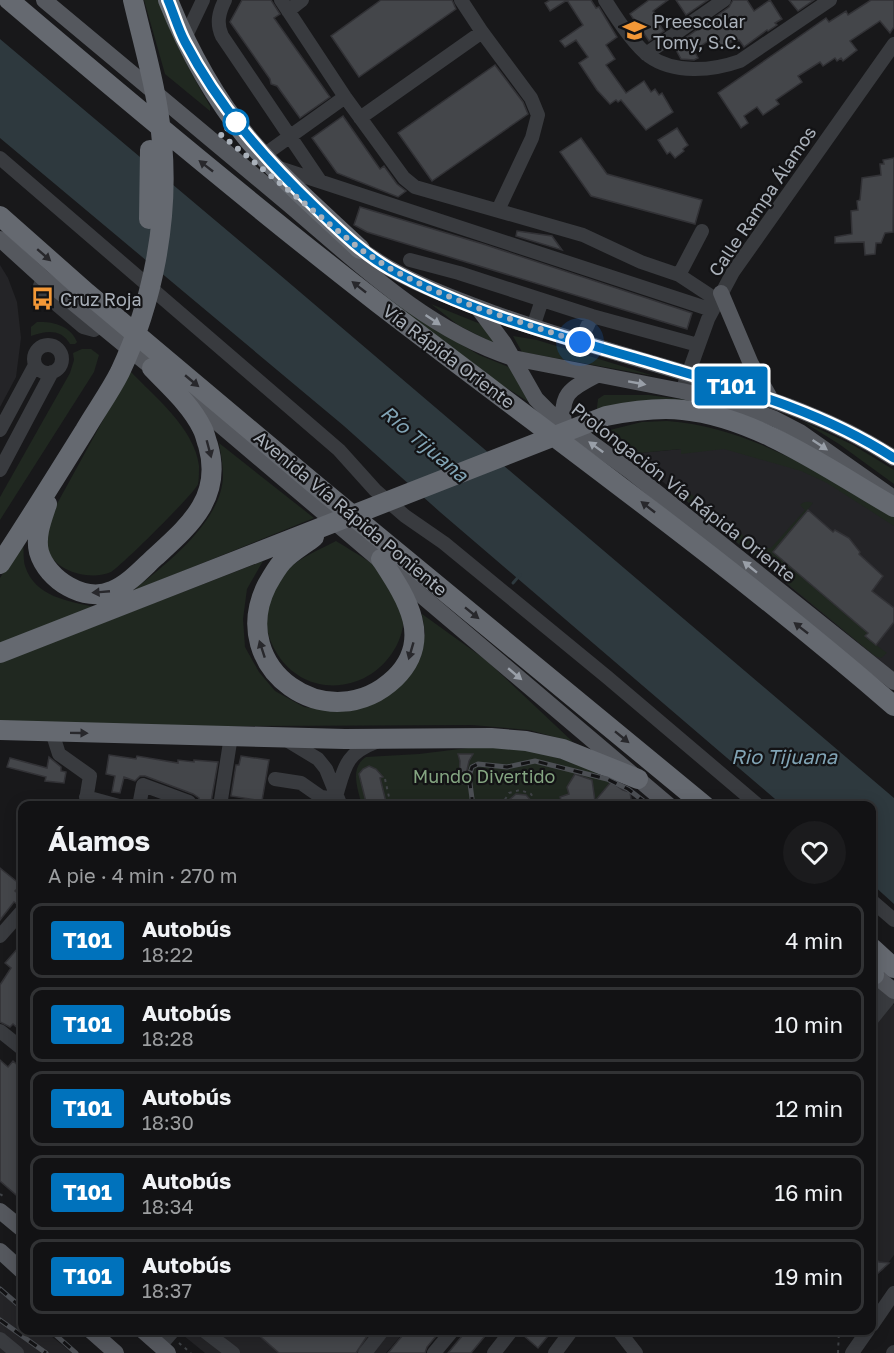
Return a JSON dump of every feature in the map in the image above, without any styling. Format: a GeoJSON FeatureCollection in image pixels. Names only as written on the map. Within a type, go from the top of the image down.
{"type":"FeatureCollection","features":[{"type":"Feature","properties":{"kind":"highway","name":"Vía Rápida Oriente"},"geometry":{"type":"LineString","coordinates":[[9,0],[168,136],[351,281],[584,457],[831,651],[894,706]]}},
{"type":"Feature","properties":{"kind":"highway"},"geometry":{"type":"LineString","coordinates":[[168,0],[184,40],[207,81],[228,111],[269,161],[360,249]]}},
{"type":"Feature","properties":{"kind":"highway"},"geometry":{"type":"LineString","coordinates":[[0,564],[56,477],[139,325],[156,259],[163,188],[163,144],[159,106],[140,29],[126,3]]}},
{"type":"Feature","properties":{"kind":"highway"},"geometry":{"type":"LineString","coordinates":[[0,541],[114,370],[144,255],[149,218],[150,145],[126,3]]}},
{"type":"Feature","properties":{"kind":"highway","name":"Avenida Vía Rápida Poniente"},"geometry":{"type":"LineString","coordinates":[[0,216],[87,293],[303,474],[699,801]]}},
{"type":"Feature","properties":{"kind":"highway"},"geometry":{"type":"LineString","coordinates":[[56,477],[38,534],[39,551],[45,566],[53,576],[80,591],[94,594],[112,591],[133,577],[180,534],[202,508],[209,492],[213,475],[211,457],[203,428],[152,368]]}},
{"type":"Feature","properties":{"kind":"highway"},"geometry":{"type":"LineString","coordinates":[[0,653],[606,416],[632,411],[683,410],[733,421],[802,454],[894,507]]}},
{"type":"Feature","properties":{"kind":"highway"},"geometry":{"type":"LineString","coordinates":[[330,524],[282,562],[264,593],[258,610],[257,626],[262,652],[272,669],[285,683],[312,698],[329,702],[351,701],[371,696],[386,687],[398,675],[408,661],[412,649],[413,621],[406,598],[381,559]]}},
{"type":"Feature","properties":{"kind":"highway"},"geometry":{"type":"LineString","coordinates":[[831,651],[855,661],[894,693]]}},
{"type":"Feature","properties":{"kind":"highway"},"geometry":{"type":"LineString","coordinates":[[0,730],[381,740],[491,738],[526,741],[563,749],[638,779]]}},
{"type":"Feature","properties":{"kind":"highway"},"geometry":{"type":"LineString","coordinates":[[876,958],[884,978]]}},
{"type":"Feature","properties":{"kind":"main road"},"geometry":{"type":"LineString","coordinates":[[44,0],[394,292],[445,328],[488,350],[513,358],[733,403],[775,419],[828,450],[894,499]]}},
{"type":"Feature","properties":{"kind":"main road"},"geometry":{"type":"LineString","coordinates":[[60,0],[360,249],[389,268],[428,288],[533,327],[770,398],[813,414],[894,458]]}},
{"type":"Feature","properties":{"kind":"main road","name":"Avenida Vía Rápida Poniente"},"geometry":{"type":"LineString","coordinates":[[0,239],[100,326],[381,559],[664,801]]}},
{"type":"Feature","properties":{"kind":"main road"},"geometry":{"type":"LineString","coordinates":[[716,301],[770,398]]}},
{"type":"Feature","properties":{"kind":"main road","name":"Prolongación Vía Rápida Oriente"},"geometry":{"type":"LineString","coordinates":[[478,308],[504,343],[536,399],[564,424],[630,471],[894,682]]}},
{"type":"Feature","properties":{"kind":"main road"},"geometry":{"type":"LineString","coordinates":[[564,424],[562,410],[567,394],[595,375]]}},
{"type":"Feature","properties":{"kind":"main road"},"geometry":{"type":"LineString","coordinates":[[2,1208],[18,1225]]}},
{"type":"Feature","properties":{"kind":"main road"},"geometry":{"type":"LineString","coordinates":[[0,1251],[18,1267]]}},
{"type":"Feature","properties":{"kind":"main road"},"geometry":{"type":"LineString","coordinates":[[96,1335],[116,1353]]}},
{"type":"Feature","properties":{"kind":"main road"},"geometry":{"type":"LineString","coordinates":[[148,1335],[164,1350]]}},
{"type":"Feature","properties":{"kind":"street"},"geometry":{"type":"LineString","coordinates":[[184,40],[203,0]]}},
{"type":"Feature","properties":{"kind":"street"},"geometry":{"type":"LineString","coordinates":[[225,0],[218,18],[220,31],[320,181]]}},
{"type":"Feature","properties":{"kind":"street"},"geometry":{"type":"LineString","coordinates":[[303,0],[285,5],[345,97],[404,177],[415,186],[583,235],[641,262],[679,275],[716,301]]}},
{"type":"Feature","properties":{"kind":"street"},"geometry":{"type":"LineString","coordinates":[[461,0],[531,98],[538,115],[532,138],[498,210]]}},
{"type":"Feature","properties":{"kind":"street"},"geometry":{"type":"LineString","coordinates":[[605,0],[646,54],[656,60],[695,69],[723,67],[754,52],[830,0]]}},
{"type":"Feature","properties":{"kind":"street"},"geometry":{"type":"LineString","coordinates":[[646,54],[724,0]]}},
{"type":"Feature","properties":{"kind":"street"},"geometry":{"type":"LineString","coordinates":[[360,117],[482,32]]}},
{"type":"Feature","properties":{"kind":"street","name":"Calle Rampa Álamos"},"geometry":{"type":"LineString","coordinates":[[682,391],[716,301],[747,253],[894,44]]}},
{"type":"Feature","properties":{"kind":"street"},"geometry":{"type":"LineString","coordinates":[[345,97],[290,136],[269,161],[320,181],[716,301]]}},
{"type":"Feature","properties":{"kind":"street"},"geometry":{"type":"LineString","coordinates":[[0,158],[339,450],[375,490],[405,516],[453,550],[753,801]]}},
{"type":"Feature","properties":{"kind":"street"},"geometry":{"type":"LineString","coordinates":[[679,275],[702,231]]}},
{"type":"Feature","properties":{"kind":"street"},"geometry":{"type":"LineString","coordinates":[[410,260],[698,345]]}},
{"type":"Feature","properties":{"kind":"street"},"geometry":{"type":"LineString","coordinates":[[533,327],[542,300]]}},
{"type":"Feature","properties":{"kind":"street"},"geometry":{"type":"LineString","coordinates":[[580,342],[592,315]]}},
{"type":"Feature","properties":{"kind":"street"},"geometry":{"type":"LineString","coordinates":[[0,430],[35,364],[36,352],[43,346],[51,346],[59,351],[62,359],[59,367],[52,372],[0,470]]}},
{"type":"Feature","properties":{"kind":"street"},"geometry":{"type":"LineString","coordinates":[[35,364],[42,372],[52,372]]}},
{"type":"Feature","properties":{"kind":"street"},"geometry":{"type":"LineString","coordinates":[[52,732],[59,754],[89,775],[86,801]]}},
{"type":"Feature","properties":{"kind":"street"},"geometry":{"type":"LineString","coordinates":[[221,801],[231,736]]}},
{"type":"Feature","properties":{"kind":"street"},"geometry":{"type":"LineString","coordinates":[[280,737],[318,759],[326,769],[338,799]]}},
{"type":"Feature","properties":{"kind":"street"},"geometry":{"type":"LineString","coordinates":[[338,799],[346,762],[362,747],[381,740]]}},
{"type":"Feature","properties":{"kind":"street"},"geometry":{"type":"LineString","coordinates":[[275,779],[301,783],[321,797],[338,799]]}},
{"type":"Feature","properties":{"kind":"street"},"geometry":{"type":"LineString","coordinates":[[141,801],[143,786],[186,801]]}},
{"type":"Feature","properties":{"kind":"street"},"geometry":{"type":"LineString","coordinates":[[876,904],[894,920]]}},
{"type":"Feature","properties":{"kind":"street"},"geometry":{"type":"LineString","coordinates":[[0,936],[18,916]]}},
{"type":"Feature","properties":{"kind":"street"},"geometry":{"type":"LineString","coordinates":[[876,995],[884,978]]}},
{"type":"Feature","properties":{"kind":"street"},"geometry":{"type":"LineString","coordinates":[[876,1005],[884,978]]}},
{"type":"Feature","properties":{"kind":"street"},"geometry":{"type":"LineString","coordinates":[[0,1030],[18,1045]]}},
{"type":"Feature","properties":{"kind":"street"},"geometry":{"type":"LineString","coordinates":[[876,1320],[892,1299]]}},
{"type":"Feature","properties":{"kind":"street"},"geometry":{"type":"LineString","coordinates":[[164,1350],[172,1335]]}},
{"type":"Feature","properties":{"kind":"street"},"geometry":{"type":"LineString","coordinates":[[210,1335],[233,1353]]}},
{"type":"Feature","properties":{"kind":"street"},"geometry":{"type":"LineString","coordinates":[[364,1353],[379,1335]]}},
{"type":"Feature","properties":{"kind":"street"},"geometry":{"type":"LineString","coordinates":[[434,1353],[449,1335]]}},
{"type":"Feature","properties":{"kind":"street"},"geometry":{"type":"LineString","coordinates":[[494,1353],[508,1335]]}},
{"type":"Feature","properties":{"kind":"street"},"geometry":{"type":"LineString","coordinates":[[555,1353],[568,1335]]}},
{"type":"Feature","properties":{"kind":"street"},"geometry":{"type":"LineString","coordinates":[[622,1335],[636,1353]]}},
{"type":"Feature","properties":{"kind":"street"},"geometry":{"type":"LineString","coordinates":[[852,1353],[864,1335]]}},
{"type":"Feature","properties":{"kind":"street"},"geometry":{"type":"LineString","coordinates":[[0,1339],[17,1353]]}},
{"type":"Feature","properties":{"kind":"path"},"geometry":{"type":"LineString","coordinates":[[385,779],[391,801]]}},
{"type":"Feature","properties":{"kind":"path"},"geometry":{"type":"LineString","coordinates":[[504,801],[509,793],[520,790],[531,794],[535,801]]}},
{"type":"Feature","properties":{"kind":"path"},"geometry":{"type":"LineString","coordinates":[[0,1194],[2,1208]]}},
{"type":"Feature","properties":{"kind":"path"},"geometry":{"type":"LineString","coordinates":[[838,1353],[839,1335]]}},
{"type":"Feature","properties":{"kind":"shaded area"},"geometry":{"type":"Polygon","coordinates":[[[0,265],[8,278],[17,302],[21,338],[16,377],[0,407],[0,265]]]}},
{"type":"Feature","properties":{"kind":"shaded area"},"geometry":{"type":"Polygon","coordinates":[[[723,445],[829,477],[894,516],[894,672],[629,454],[723,445]]]}},
{"type":"Feature","properties":{"kind":"shaded area"},"geometry":{"type":"Polygon","coordinates":[[[876,989],[894,1005],[894,1255],[883,1270],[876,1275],[876,989]]]}},
{"type":"Feature","properties":{"kind":"shaded area"},"geometry":{"type":"Polygon","coordinates":[[[0,1292],[18,1308],[18,1335],[50,1335],[72,1353],[0,1353],[0,1292]]]}},
{"type":"Feature","properties":{"kind":"shaded area"},"geometry":{"type":"Polygon","coordinates":[[[183,1335],[402,1335],[386,1353],[205,1353],[183,1335]]]}},
{"type":"Feature","properties":{"kind":"green space"},"geometry":{"type":"Polygon","coordinates":[[[144,0],[160,0],[175,41],[210,106],[210,111],[165,74],[144,0]]]}},
{"type":"Feature","properties":{"kind":"green space"},"geometry":{"type":"Polygon","coordinates":[[[381,294],[399,302],[479,355],[511,368],[538,408],[491,378],[381,294]]]}},
{"type":"Feature","properties":{"kind":"green space"},"geometry":{"type":"Polygon","coordinates":[[[431,304],[483,325],[499,346],[458,325],[431,304]]]}},
{"type":"Feature","properties":{"kind":"green space"},"geometry":{"type":"Polygon","coordinates":[[[37,322],[49,322],[66,328],[77,342],[70,344],[62,335],[52,332],[31,336],[31,327],[37,322]]]}},
{"type":"Feature","properties":{"kind":"green space"},"geometry":{"type":"Polygon","coordinates":[[[513,336],[537,340],[654,376],[522,352],[513,336]]]}},
{"type":"Feature","properties":{"kind":"green space"},"geometry":{"type":"Polygon","coordinates":[[[82,349],[91,349],[99,355],[94,372],[0,520],[0,497],[70,373],[74,360],[73,353],[82,349]]]}},
{"type":"Feature","properties":{"kind":"green space"},"geometry":{"type":"Polygon","coordinates":[[[130,371],[172,414],[190,439],[199,466],[198,484],[157,530],[111,572],[103,575],[75,573],[52,558],[47,543],[47,522],[130,371]]]}},
{"type":"Feature","properties":{"kind":"green space"},"geometry":{"type":"Polygon","coordinates":[[[604,395],[649,395],[686,400],[728,413],[596,416],[598,399],[604,395]]]}},
{"type":"Feature","properties":{"kind":"green space"},"geometry":{"type":"Polygon","coordinates":[[[667,421],[698,425],[728,433],[785,455],[894,516],[894,526],[827,483],[801,471],[724,449],[681,454],[681,449],[629,454],[622,439],[602,432],[642,422],[667,421]]]}},
{"type":"Feature","properties":{"kind":"green space"},"geometry":{"type":"Polygon","coordinates":[[[802,421],[853,445],[894,470],[894,484],[839,444],[802,421]]]}},
{"type":"Feature","properties":{"kind":"green space"},"geometry":{"type":"Polygon","coordinates":[[[219,443],[314,518],[131,592],[189,542],[213,510],[220,493],[223,476],[219,443]]]}},
{"type":"Feature","properties":{"kind":"green space"},"geometry":{"type":"Polygon","coordinates":[[[677,483],[759,548],[771,548],[805,510],[800,505],[806,502],[813,503],[773,552],[868,633],[865,637],[887,653],[881,658],[875,656],[669,486],[677,483]]]}},
{"type":"Feature","properties":{"kind":"green space"},"geometry":{"type":"Polygon","coordinates":[[[336,541],[388,576],[394,588],[403,624],[394,650],[370,675],[355,682],[323,685],[307,680],[292,671],[280,658],[270,641],[267,621],[273,590],[279,579],[297,562],[336,541]]]}},
{"type":"Feature","properties":{"kind":"green space"},"geometry":{"type":"Polygon","coordinates":[[[23,542],[25,566],[36,585],[64,600],[95,607],[0,644],[0,578],[23,542]]]}},
{"type":"Feature","properties":{"kind":"green space"},"geometry":{"type":"Polygon","coordinates":[[[263,561],[247,589],[243,619],[245,647],[259,672],[275,691],[304,707],[326,710],[356,710],[378,702],[406,680],[421,656],[425,632],[422,614],[486,660],[573,742],[529,730],[472,725],[0,727],[0,663],[263,561]]]}},
{"type":"Feature","properties":{"kind":"green space","name":"Mundo Divertido"},"geometry":{"type":"Polygon","coordinates":[[[503,746],[559,758],[612,780],[594,801],[361,801],[356,773],[366,757],[419,754],[503,746]]]}},
{"type":"Feature","properties":{"kind":"water","name":"Rio Tijuana"},"geometry":{"type":"Polygon","coordinates":[[[0,39],[894,798],[894,904],[876,888],[876,801],[777,801],[440,512],[344,426],[0,138],[0,39]]]}},
{"type":"Feature","properties":{"kind":"building"},"geometry":{"type":"Polygon","coordinates":[[[242,0],[271,0],[280,14],[274,18],[330,97],[300,118],[277,86],[271,84],[270,79],[230,22],[242,0]]]}},
{"type":"Feature","properties":{"kind":"building"},"geometry":{"type":"Polygon","coordinates":[[[381,0],[452,0],[456,9],[359,77],[331,36],[381,0]]]}},
{"type":"Feature","properties":{"kind":"building"},"geometry":{"type":"Polygon","coordinates":[[[550,0],[567,0],[550,11],[545,3],[550,0]]]}},
{"type":"Feature","properties":{"kind":"building"},"geometry":{"type":"Polygon","coordinates":[[[567,0],[591,0],[596,8],[599,7],[617,37],[606,45],[615,59],[606,65],[626,93],[644,81],[651,92],[655,89],[659,95],[662,93],[673,112],[646,130],[621,100],[610,104],[597,90],[579,63],[588,57],[576,40],[565,47],[560,41],[583,25],[567,0]]]}},
{"type":"Feature","properties":{"kind":"building"},"geometry":{"type":"Polygon","coordinates":[[[649,0],[668,0],[653,11],[655,13],[653,15],[664,31],[649,41],[630,14],[649,0]]]}},
{"type":"Feature","properties":{"kind":"building"},"geometry":{"type":"Polygon","coordinates":[[[676,0],[708,0],[686,15],[676,0]]]}},
{"type":"Feature","properties":{"kind":"building"},"geometry":{"type":"Polygon","coordinates":[[[733,0],[747,0],[754,11],[770,0],[782,19],[775,23],[777,25],[744,47],[736,39],[722,48],[720,45],[718,47],[712,38],[694,51],[698,58],[681,59],[674,46],[729,7],[733,0]]]}},
{"type":"Feature","properties":{"kind":"building"},"geometry":{"type":"Polygon","coordinates":[[[789,0],[814,0],[798,11],[789,0]]]}},
{"type":"Feature","properties":{"kind":"building"},"geometry":{"type":"Polygon","coordinates":[[[871,0],[894,0],[894,27],[890,33],[880,21],[850,41],[857,50],[843,61],[841,58],[837,61],[835,58],[823,66],[820,62],[798,76],[802,82],[776,100],[779,104],[763,115],[757,107],[744,116],[748,123],[741,128],[718,93],[826,18],[829,22],[846,11],[848,15],[871,0]]]}},
{"type":"Feature","properties":{"kind":"building"},"geometry":{"type":"Polygon","coordinates":[[[495,65],[523,102],[528,114],[432,181],[398,133],[495,65]]]}},
{"type":"Feature","properties":{"kind":"building"},"geometry":{"type":"Polygon","coordinates":[[[343,116],[380,169],[384,166],[397,184],[406,191],[398,197],[337,173],[312,138],[343,116]]]}},
{"type":"Feature","properties":{"kind":"building"},"geometry":{"type":"Polygon","coordinates":[[[677,128],[688,145],[675,158],[670,152],[667,154],[658,140],[677,128]]]}},
{"type":"Feature","properties":{"kind":"building"},"geometry":{"type":"Polygon","coordinates":[[[581,138],[607,174],[702,200],[695,224],[591,196],[560,152],[581,138]]]}},
{"type":"Feature","properties":{"kind":"building"},"geometry":{"type":"Polygon","coordinates":[[[894,158],[893,232],[885,233],[881,243],[876,243],[875,254],[865,255],[864,242],[835,243],[835,237],[852,234],[851,211],[858,210],[857,201],[860,200],[862,178],[881,175],[880,164],[884,164],[883,160],[894,158]]]}},
{"type":"Feature","properties":{"kind":"building"},"geometry":{"type":"Polygon","coordinates":[[[360,207],[483,244],[692,313],[687,329],[367,232],[354,225],[360,207]]]}},
{"type":"Feature","properties":{"kind":"building"},"geometry":{"type":"Polygon","coordinates":[[[517,231],[552,236],[562,250],[516,236],[517,231]]]}},
{"type":"Feature","properties":{"kind":"building"},"geometry":{"type":"Polygon","coordinates":[[[808,510],[833,532],[835,530],[849,538],[860,552],[859,554],[883,576],[872,591],[894,608],[894,622],[876,645],[865,636],[868,633],[773,552],[808,510]]]}},
{"type":"Feature","properties":{"kind":"building"},"geometry":{"type":"Polygon","coordinates":[[[458,754],[473,754],[469,761],[464,784],[459,783],[458,754]]]}},
{"type":"Feature","properties":{"kind":"building"},"geometry":{"type":"Polygon","coordinates":[[[109,755],[136,759],[137,756],[178,763],[178,760],[218,762],[211,801],[198,801],[199,798],[193,794],[145,776],[140,776],[135,781],[124,777],[120,793],[112,792],[115,776],[106,774],[109,755]]]}},
{"type":"Feature","properties":{"kind":"building"},"geometry":{"type":"Polygon","coordinates":[[[241,756],[269,760],[262,801],[231,796],[236,765],[239,765],[241,756]]]}},
{"type":"Feature","properties":{"kind":"building"},"geometry":{"type":"Polygon","coordinates":[[[49,757],[61,767],[61,771],[66,772],[64,783],[45,781],[46,777],[7,767],[10,758],[47,768],[49,757]]]}},
{"type":"Feature","properties":{"kind":"building"},"geometry":{"type":"Polygon","coordinates":[[[369,766],[376,769],[383,777],[380,778],[386,801],[366,801],[359,774],[369,766]]]}},
{"type":"Feature","properties":{"kind":"building"},"geometry":{"type":"Polygon","coordinates":[[[575,774],[592,780],[595,801],[560,801],[560,797],[569,794],[567,787],[575,774]]]}},
{"type":"Feature","properties":{"kind":"building"},"geometry":{"type":"Polygon","coordinates":[[[611,782],[630,792],[631,799],[628,801],[595,801],[611,782]]]}},
{"type":"Feature","properties":{"kind":"building"},"geometry":{"type":"Polygon","coordinates":[[[516,794],[526,795],[531,801],[508,801],[516,794]]]}},
{"type":"Feature","properties":{"kind":"building"},"geometry":{"type":"Polygon","coordinates":[[[0,868],[18,883],[18,888],[15,891],[18,894],[18,903],[14,902],[0,920],[0,868]]]}},
{"type":"Feature","properties":{"kind":"building"},"geometry":{"type":"Polygon","coordinates":[[[18,948],[18,1028],[13,1024],[10,1027],[0,1022],[0,985],[11,968],[5,963],[18,948]]]}},
{"type":"Feature","properties":{"kind":"building"},"geometry":{"type":"Polygon","coordinates":[[[0,1060],[8,1067],[13,1061],[18,1065],[18,1197],[0,1181],[0,1060]]]}},
{"type":"Feature","properties":{"kind":"building"},"geometry":{"type":"Polygon","coordinates":[[[876,1259],[879,1262],[889,1263],[877,1274],[876,1259]]]}},
{"type":"Feature","properties":{"kind":"building"},"geometry":{"type":"Polygon","coordinates":[[[259,1335],[368,1335],[356,1353],[279,1353],[259,1335]]]}},
{"type":"Feature","properties":{"kind":"building"},"geometry":{"type":"Polygon","coordinates":[[[403,1335],[437,1335],[425,1353],[388,1353],[403,1335]]]}},
{"type":"Feature","properties":{"kind":"building"},"geometry":{"type":"Polygon","coordinates":[[[463,1335],[486,1335],[471,1353],[448,1353],[463,1335]]]}},
{"type":"Feature","properties":{"kind":"building"},"geometry":{"type":"Polygon","coordinates":[[[523,1335],[549,1335],[538,1348],[523,1335]]]}},
{"type":"Feature","properties":{"kind":"waterway"},"geometry":{"type":"LineString","coordinates":[[513,583],[520,575]]}},
{"type":"Feature","properties":{"kind":"railway"},"geometry":{"type":"LineString","coordinates":[[472,801],[469,776],[472,767],[478,764],[507,767],[535,761],[607,779],[628,789],[644,801]]}},
{"type":"Feature","properties":{"kind":"railway"},"geometry":{"type":"LineString","coordinates":[[0,1289],[18,1305]]}},
{"type":"Feature","properties":{"kind":"railway"},"geometry":{"type":"LineString","coordinates":[[0,1320],[18,1333]]}},
{"type":"Feature","properties":{"kind":"railway"},"geometry":{"type":"LineString","coordinates":[[21,1335],[46,1353]]}},
{"type":"Feature","properties":{"kind":"railway"},"geometry":{"type":"LineString","coordinates":[[56,1335],[76,1353]]}},
{"type":"Feature","properties":{"kind":"bus line","name":"T101"},"geometry":{"type":"LineString","coordinates":[[168,0],[184,40],[207,81],[248,139],[287,181],[360,249],[389,268],[428,288],[533,327],[770,398],[813,414],[894,458]]}},
{"type":"Feature","properties":{"kind":"place","name":"Preescolar Tomy, S.C."},"geometry":{"type":"Point","coordinates":[635,31]}},
{"type":"Feature","properties":{"kind":"place","name":"Cruz Roja"},"geometry":{"type":"Point","coordinates":[42,299]}},
{"type":"Feature","properties":{"kind":"route"},"geometry":{"type":"LineString","coordinates":[[236,122],[220,134],[360,249],[389,268],[428,288],[478,308],[580,342]]}},
{"type":"Feature","properties":{"kind":"water label","name":"Río Tijuana"},"geometry":{"type":"Point","coordinates":[425,443]}}]}
